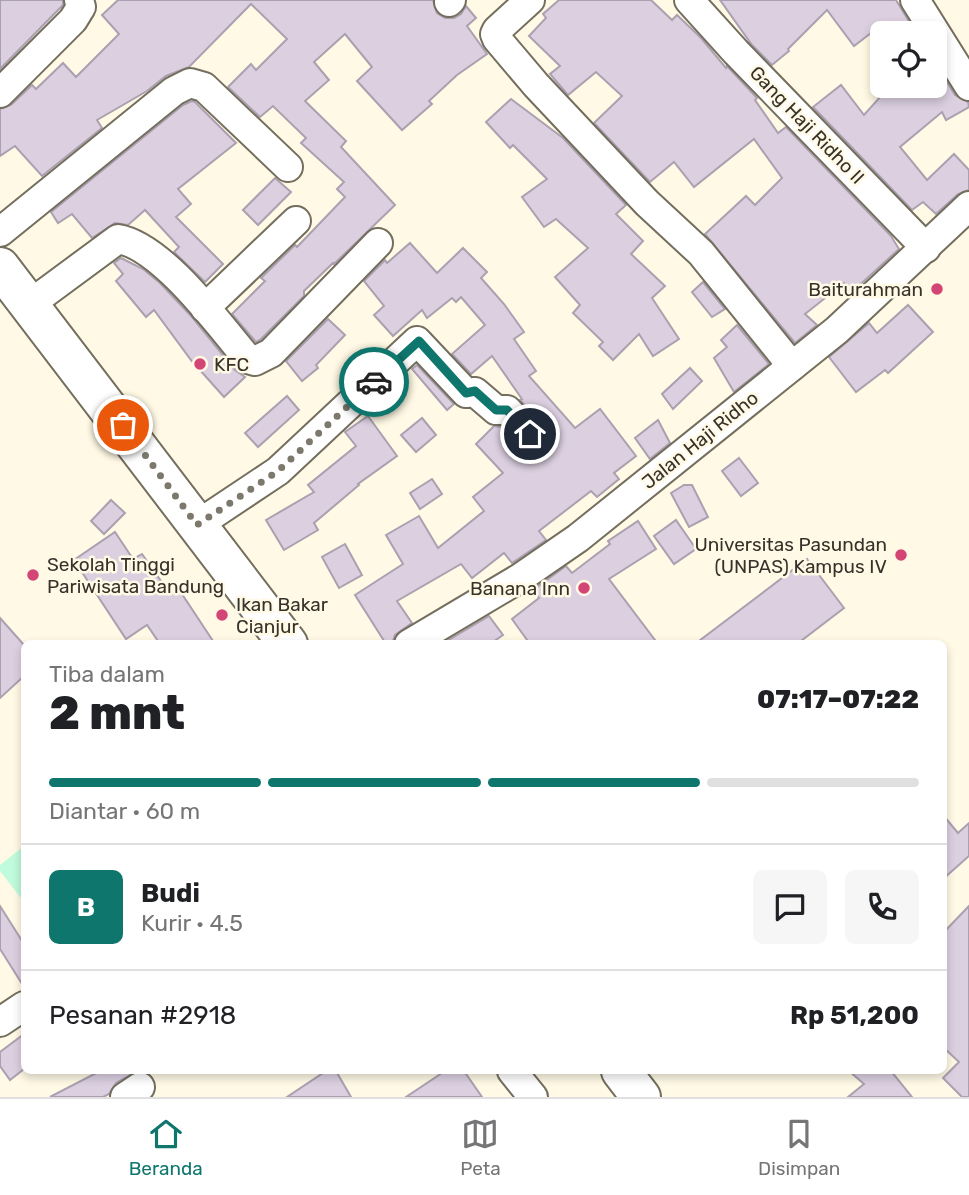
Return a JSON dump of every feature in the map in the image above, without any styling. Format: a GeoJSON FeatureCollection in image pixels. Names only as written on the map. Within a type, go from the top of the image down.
{"type":"FeatureCollection","features":[{"type":"Feature","properties":{"kind":"main road"},"geometry":{"type":"LineString","coordinates":[[0,267],[285,640]]}},
{"type":"Feature","properties":{"kind":"street"},"geometry":{"type":"LineString","coordinates":[[0,93],[73,20],[81,7],[79,0]]}},
{"type":"Feature","properties":{"kind":"street"},"geometry":{"type":"LineString","coordinates":[[530,0],[497,30],[497,39],[647,203],[701,253],[792,366]]}},
{"type":"Feature","properties":{"kind":"street","name":"Gang Haji Ridho II"},"geometry":{"type":"LineString","coordinates":[[689,0],[926,248]]}},
{"type":"Feature","properties":{"kind":"street"},"geometry":{"type":"LineString","coordinates":[[915,0],[966,74]]}},
{"type":"Feature","properties":{"kind":"street"},"geometry":{"type":"LineString","coordinates":[[0,232],[174,91],[190,83],[204,86],[288,167]]}},
{"type":"Feature","properties":{"kind":"street","name":"Jalan Haji Ridho"},"geometry":{"type":"LineString","coordinates":[[416,640],[520,578],[578,538],[837,330],[969,206]]}},
{"type":"Feature","properties":{"kind":"street"},"geometry":{"type":"LineString","coordinates":[[205,308],[296,221]]}},
{"type":"Feature","properties":{"kind":"street"},"geometry":{"type":"LineString","coordinates":[[30,304],[118,239],[137,244],[148,251],[205,308],[248,359],[255,361],[264,357],[378,243]]}},
{"type":"Feature","properties":{"kind":"street"},"geometry":{"type":"LineString","coordinates":[[197,525],[278,471],[417,341],[466,393],[475,391],[496,410],[507,410],[530,434]]}},
{"type":"Feature","properties":{"kind":"street"},"geometry":{"type":"LineString","coordinates":[[514,1074],[533,1097]]}},
{"type":"Feature","properties":{"kind":"green space"},"geometry":{"type":"Polygon","coordinates":[[[21,848],[21,898],[0,871],[0,865],[21,848]]]}},
{"type":"Feature","properties":{"kind":"building"},"geometry":{"type":"Polygon","coordinates":[[[0,0],[63,0],[63,5],[0,69],[0,0]]]}},
{"type":"Feature","properties":{"kind":"building"},"geometry":{"type":"Polygon","coordinates":[[[118,0],[433,0],[437,13],[445,18],[454,18],[461,14],[466,6],[476,18],[467,26],[487,54],[457,75],[429,101],[432,104],[402,130],[357,81],[372,67],[345,34],[314,62],[329,80],[305,101],[346,141],[341,147],[395,205],[304,291],[304,296],[256,342],[232,314],[265,281],[261,278],[295,245],[297,247],[345,197],[337,189],[344,182],[301,143],[306,138],[273,106],[260,117],[228,87],[251,64],[256,70],[287,39],[251,4],[189,67],[166,76],[147,91],[97,120],[102,128],[42,176],[15,146],[0,156],[0,109],[11,105],[32,85],[36,89],[63,63],[76,77],[119,34],[102,15],[118,0]]]}},
{"type":"Feature","properties":{"kind":"building"},"geometry":{"type":"Polygon","coordinates":[[[559,0],[651,0],[672,20],[677,15],[757,98],[755,100],[778,133],[786,127],[891,236],[899,249],[852,292],[844,283],[805,314],[817,325],[795,343],[705,234],[746,196],[755,205],[782,178],[754,139],[694,187],[674,162],[650,182],[594,123],[622,96],[596,72],[568,95],[550,74],[560,66],[529,36],[546,18],[543,14],[559,0]]]}},
{"type":"Feature","properties":{"kind":"building"},"geometry":{"type":"Polygon","coordinates":[[[720,0],[896,0],[909,21],[870,21],[870,34],[854,46],[827,10],[789,51],[772,65],[752,45],[720,0]]]}},
{"type":"Feature","properties":{"kind":"building"},"geometry":{"type":"Polygon","coordinates":[[[947,82],[955,95],[968,102],[969,107],[946,120],[942,112],[900,147],[927,180],[954,154],[969,170],[969,190],[958,194],[936,214],[923,202],[912,210],[813,107],[841,85],[864,115],[879,98],[947,98],[947,82]]]}},
{"type":"Feature","properties":{"kind":"building"},"geometry":{"type":"Polygon","coordinates":[[[511,99],[563,138],[626,205],[616,214],[643,241],[631,254],[665,286],[652,298],[679,339],[653,356],[639,334],[613,360],[599,346],[603,342],[573,313],[580,305],[555,277],[588,248],[556,219],[544,227],[522,197],[547,179],[513,145],[510,148],[486,122],[511,99]]]}},
{"type":"Feature","properties":{"kind":"building"},"geometry":{"type":"Polygon","coordinates":[[[192,101],[236,143],[178,189],[191,204],[176,217],[223,264],[205,282],[174,252],[179,247],[145,210],[128,225],[115,223],[92,238],[72,214],[58,223],[51,212],[183,105],[192,101]]]}},
{"type":"Feature","properties":{"kind":"building"},"geometry":{"type":"Polygon","coordinates":[[[275,178],[291,192],[258,225],[243,210],[275,178]]]}},
{"type":"Feature","properties":{"kind":"building"},"geometry":{"type":"Polygon","coordinates":[[[410,243],[437,273],[463,248],[487,272],[481,278],[524,332],[514,339],[536,371],[529,376],[575,428],[600,409],[636,456],[614,473],[619,479],[597,497],[591,491],[539,531],[546,540],[512,563],[504,553],[472,578],[461,564],[397,601],[412,623],[395,635],[393,640],[383,640],[355,595],[403,564],[386,535],[419,516],[438,548],[484,511],[473,497],[503,473],[476,444],[494,426],[500,427],[526,450],[533,450],[541,446],[546,438],[546,431],[520,400],[522,399],[492,356],[471,374],[452,354],[485,325],[461,297],[456,302],[452,298],[427,318],[422,310],[393,336],[374,315],[384,306],[364,281],[385,260],[387,263],[410,243]]]}},
{"type":"Feature","properties":{"kind":"building"},"geometry":{"type":"Polygon","coordinates":[[[121,258],[143,269],[160,283],[235,370],[245,377],[224,397],[191,360],[154,310],[146,317],[116,281],[123,274],[114,263],[121,258]]]}},
{"type":"Feature","properties":{"kind":"building"},"geometry":{"type":"Polygon","coordinates":[[[703,282],[725,309],[712,317],[692,292],[703,282]]]}},
{"type":"Feature","properties":{"kind":"building"},"geometry":{"type":"Polygon","coordinates":[[[908,305],[933,332],[888,373],[885,370],[856,392],[829,357],[869,323],[877,333],[908,305]]]}},
{"type":"Feature","properties":{"kind":"building"},"geometry":{"type":"Polygon","coordinates":[[[328,319],[345,335],[316,365],[318,368],[302,381],[286,361],[328,319]]]}},
{"type":"Feature","properties":{"kind":"building"},"geometry":{"type":"Polygon","coordinates":[[[737,325],[769,364],[734,392],[714,358],[727,347],[721,340],[737,325]]]}},
{"type":"Feature","properties":{"kind":"building"},"geometry":{"type":"Polygon","coordinates":[[[417,365],[454,404],[447,410],[412,369],[417,365]]]}},
{"type":"Feature","properties":{"kind":"building"},"geometry":{"type":"Polygon","coordinates":[[[690,368],[702,381],[673,409],[662,394],[690,368]]]}},
{"type":"Feature","properties":{"kind":"building"},"geometry":{"type":"Polygon","coordinates":[[[287,396],[299,410],[258,447],[245,433],[287,396]]]}},
{"type":"Feature","properties":{"kind":"building"},"geometry":{"type":"Polygon","coordinates":[[[368,416],[397,456],[358,484],[314,523],[318,530],[284,550],[266,520],[314,492],[308,485],[356,446],[345,432],[368,416]]]}},
{"type":"Feature","properties":{"kind":"building"},"geometry":{"type":"Polygon","coordinates":[[[422,418],[436,435],[416,452],[401,435],[422,418]]]}},
{"type":"Feature","properties":{"kind":"building"},"geometry":{"type":"Polygon","coordinates":[[[658,420],[670,443],[650,459],[635,438],[658,420]]]}},
{"type":"Feature","properties":{"kind":"building"},"geometry":{"type":"Polygon","coordinates":[[[739,458],[758,483],[741,496],[722,471],[739,458]]]}},
{"type":"Feature","properties":{"kind":"building"},"geometry":{"type":"Polygon","coordinates":[[[432,479],[442,494],[420,509],[410,493],[432,479]]]}},
{"type":"Feature","properties":{"kind":"building"},"geometry":{"type":"Polygon","coordinates":[[[684,485],[692,485],[708,517],[689,527],[671,493],[684,485]]]}},
{"type":"Feature","properties":{"kind":"building"},"geometry":{"type":"Polygon","coordinates":[[[111,500],[125,513],[104,534],[91,521],[111,500]]]}},
{"type":"Feature","properties":{"kind":"building"},"geometry":{"type":"Polygon","coordinates":[[[676,520],[696,549],[674,564],[654,536],[676,520]]]}},
{"type":"Feature","properties":{"kind":"building","name":"Banana Inn"},"geometry":{"type":"Polygon","coordinates":[[[638,521],[656,549],[609,579],[655,640],[527,640],[512,619],[539,598],[533,590],[566,566],[572,573],[610,544],[608,541],[638,521]]]}},
{"type":"Feature","properties":{"kind":"building"},"geometry":{"type":"Polygon","coordinates":[[[115,532],[133,559],[142,554],[166,588],[174,582],[212,640],[157,640],[147,625],[126,639],[74,560],[115,532]]]}},
{"type":"Feature","properties":{"kind":"building"},"geometry":{"type":"Polygon","coordinates":[[[345,544],[362,575],[339,588],[322,557],[345,544]]]}},
{"type":"Feature","properties":{"kind":"building"},"geometry":{"type":"Polygon","coordinates":[[[807,559],[844,608],[802,640],[700,640],[807,559]]]}},
{"type":"Feature","properties":{"kind":"building"},"geometry":{"type":"Polygon","coordinates":[[[489,616],[503,635],[496,640],[449,640],[489,616]]]}},
{"type":"Feature","properties":{"kind":"building"},"geometry":{"type":"Polygon","coordinates":[[[0,618],[21,642],[21,679],[0,698],[0,618]]]}},
{"type":"Feature","properties":{"kind":"building"},"geometry":{"type":"Polygon","coordinates":[[[947,820],[958,833],[969,823],[969,856],[947,875],[947,820]]]}},
{"type":"Feature","properties":{"kind":"building"},"geometry":{"type":"Polygon","coordinates":[[[0,906],[21,939],[21,982],[0,949],[0,906]]]}},
{"type":"Feature","properties":{"kind":"building"},"geometry":{"type":"Polygon","coordinates":[[[969,906],[969,1097],[962,1097],[943,1078],[959,1062],[947,1051],[947,929],[969,906]]]}},
{"type":"Feature","properties":{"kind":"building"},"geometry":{"type":"Polygon","coordinates":[[[21,1036],[21,1071],[10,1080],[0,1066],[0,1052],[21,1036]]]}},
{"type":"Feature","properties":{"kind":"building"},"geometry":{"type":"Polygon","coordinates":[[[94,1074],[132,1074],[116,1083],[109,1094],[103,1097],[50,1097],[94,1074]]]}},
{"type":"Feature","properties":{"kind":"building"},"geometry":{"type":"Polygon","coordinates":[[[322,1074],[338,1074],[351,1097],[287,1097],[322,1074]]]}},
{"type":"Feature","properties":{"kind":"building"},"geometry":{"type":"Polygon","coordinates":[[[440,1074],[466,1074],[482,1097],[406,1097],[440,1074]]]}},
{"type":"Feature","properties":{"kind":"building"},"geometry":{"type":"Polygon","coordinates":[[[852,1074],[893,1074],[912,1097],[848,1097],[864,1084],[852,1074]]]}},
{"type":"Feature","properties":{"kind":"way so far"},"geometry":{"type":"LineString","coordinates":[[123,425],[197,525],[278,471],[374,382]]}},
{"type":"Feature","properties":{"kind":"place","name":"Baiturahman"},"geometry":{"type":"Point","coordinates":[937,289]}},
{"type":"Feature","properties":{"kind":"place","name":"KFC"},"geometry":{"type":"Point","coordinates":[200,364]}},
{"type":"Feature","properties":{"kind":"place","name":"Universitas Pasundan (UNPAS) Kampus IV"},"geometry":{"type":"Point","coordinates":[901,555]}},
{"type":"Feature","properties":{"kind":"place","name":"Sekolah Tinggi Pariwisata Bandung"},"geometry":{"type":"Point","coordinates":[33,575]}},
{"type":"Feature","properties":{"kind":"place","name":"Banana Inn"},"geometry":{"type":"Point","coordinates":[584,588]}},
{"type":"Feature","properties":{"kind":"place","name":"Ikan Bakar Cianjur"},"geometry":{"type":"Point","coordinates":[222,615]}},
{"type":"Feature","properties":{"kind":"route"},"geometry":{"type":"LineString","coordinates":[[374,382],[419,341],[467,394],[475,391],[496,410],[507,410],[530,434]]}}]}
